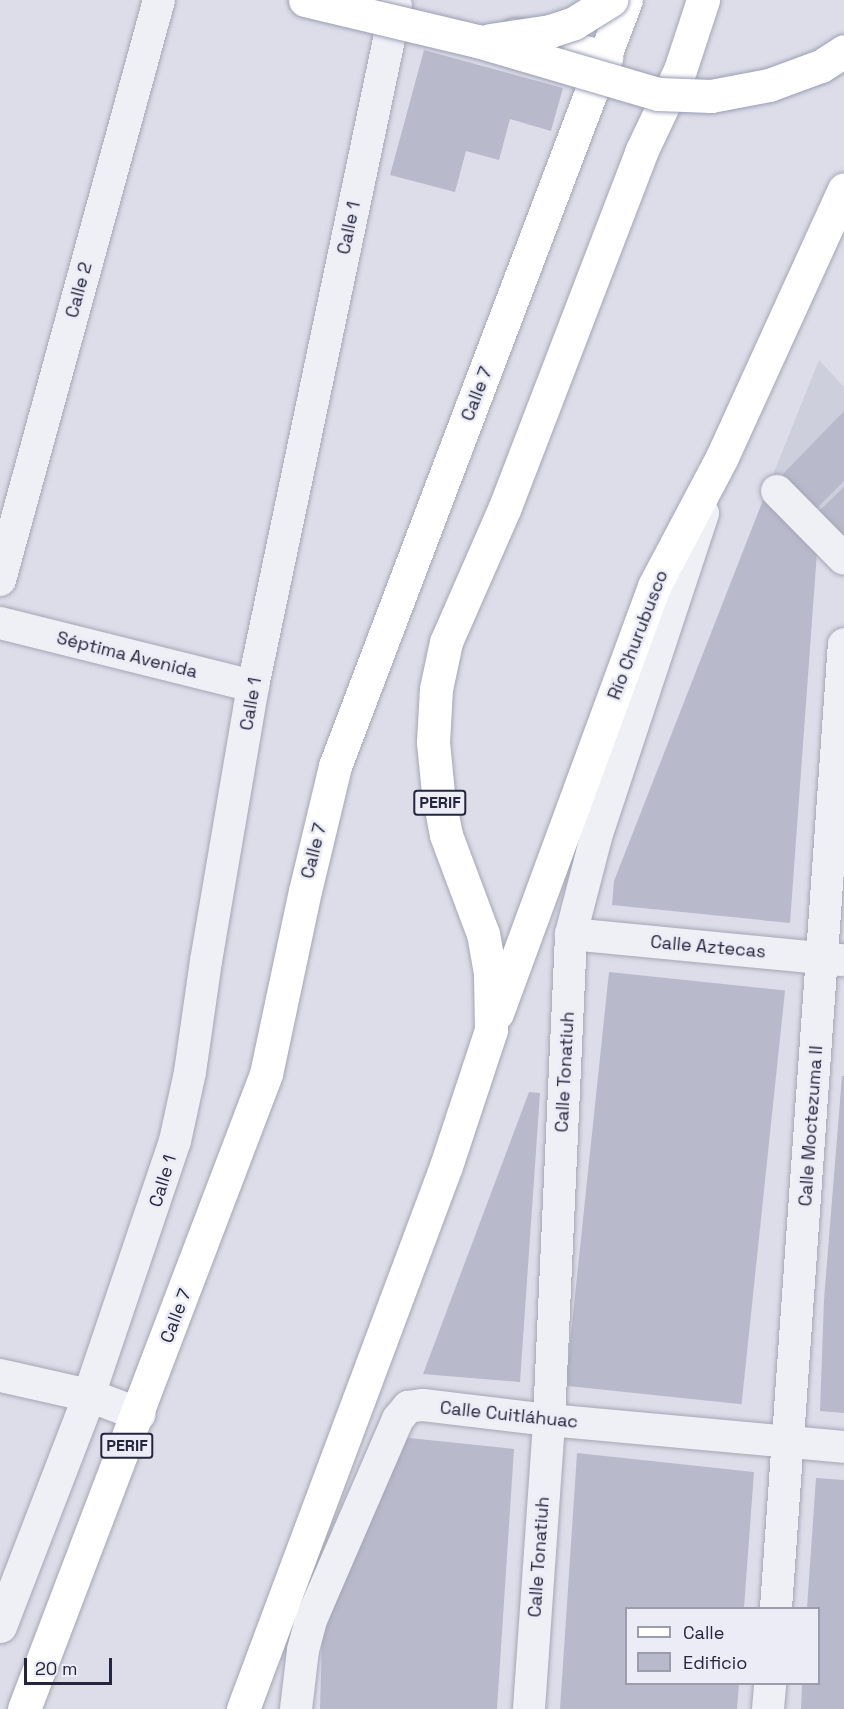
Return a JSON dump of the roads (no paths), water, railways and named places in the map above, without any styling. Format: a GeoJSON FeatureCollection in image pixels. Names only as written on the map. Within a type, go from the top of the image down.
{"type":"FeatureCollection","features":[{"type":"Feature","properties":{"kind":"main road"},"geometry":{"type":"LineString","coordinates":[[305,0],[477,41],[658,94],[711,96],[769,85],[821,66],[844,51]]}},
{"type":"Feature","properties":{"kind":"main road"},"geometry":{"type":"LineString","coordinates":[[477,41],[550,31],[574,23],[611,0]]}},
{"type":"Feature","properties":{"kind":"main road","name":"Calle 7"},"geometry":{"type":"LineString","coordinates":[[24,1709],[139,1414],[266,1074],[305,891],[335,766],[626,0]]}},
{"type":"Feature","properties":{"kind":"main road","name":"PERIF"},"geometry":{"type":"LineString","coordinates":[[243,1709],[446,1166],[491,1030],[490,974],[483,934],[446,835],[438,793],[433,742],[436,689],[446,642],[505,507],[641,152],[680,70],[703,0]]}},
{"type":"Feature","properties":{"kind":"main road"},"geometry":{"type":"LineString","coordinates":[[386,3],[606,57]]}},
{"type":"Feature","properties":{"kind":"main road","name":"Río Churubusco"},"geometry":{"type":"LineString","coordinates":[[491,1030],[654,586],[722,457],[844,189]]}},
{"type":"Feature","properties":{"kind":"street","name":"Calle 2"},"geometry":{"type":"LineString","coordinates":[[0,580],[159,0]]}},
{"type":"Feature","properties":{"kind":"street","name":"Calle 1"},"geometry":{"type":"LineString","coordinates":[[89,1395],[176,1141],[190,1072],[206,961],[253,686],[386,3]]}},
{"type":"Feature","properties":{"kind":"street","name":"Calle Tonatiuh"},"geometry":{"type":"LineString","coordinates":[[529,1709],[549,1420],[571,934],[596,837],[722,457]]}},
{"type":"Feature","properties":{"kind":"street"},"geometry":{"type":"LineString","coordinates":[[777,491],[844,559]]}},
{"type":"Feature","properties":{"kind":"street","name":"Séptima Avenida"},"geometry":{"type":"LineString","coordinates":[[0,623],[253,686]]}},
{"type":"Feature","properties":{"kind":"street","name":"Calle Moctezuma II"},"geometry":{"type":"LineString","coordinates":[[776,1607],[833,959],[844,644]]}},
{"type":"Feature","properties":{"kind":"street","name":"Calle Aztecas"},"geometry":{"type":"LineString","coordinates":[[571,934],[833,959]]}},
{"type":"Feature","properties":{"kind":"street"},"geometry":{"type":"LineString","coordinates":[[0,1375],[89,1395],[139,1414]]}},
{"type":"Feature","properties":{"kind":"street"},"geometry":{"type":"LineString","coordinates":[[0,1626],[89,1395]]}},
{"type":"Feature","properties":{"kind":"street","name":"Calle Cuitláhuac"},"geometry":{"type":"LineString","coordinates":[[296,1709],[303,1650],[311,1620],[398,1419],[408,1407],[423,1405],[549,1420],[844,1447]]}},
{"type":"Feature","properties":{"kind":"street"},"geometry":{"type":"LineString","coordinates":[[768,1709],[770,1685]]}}]}
